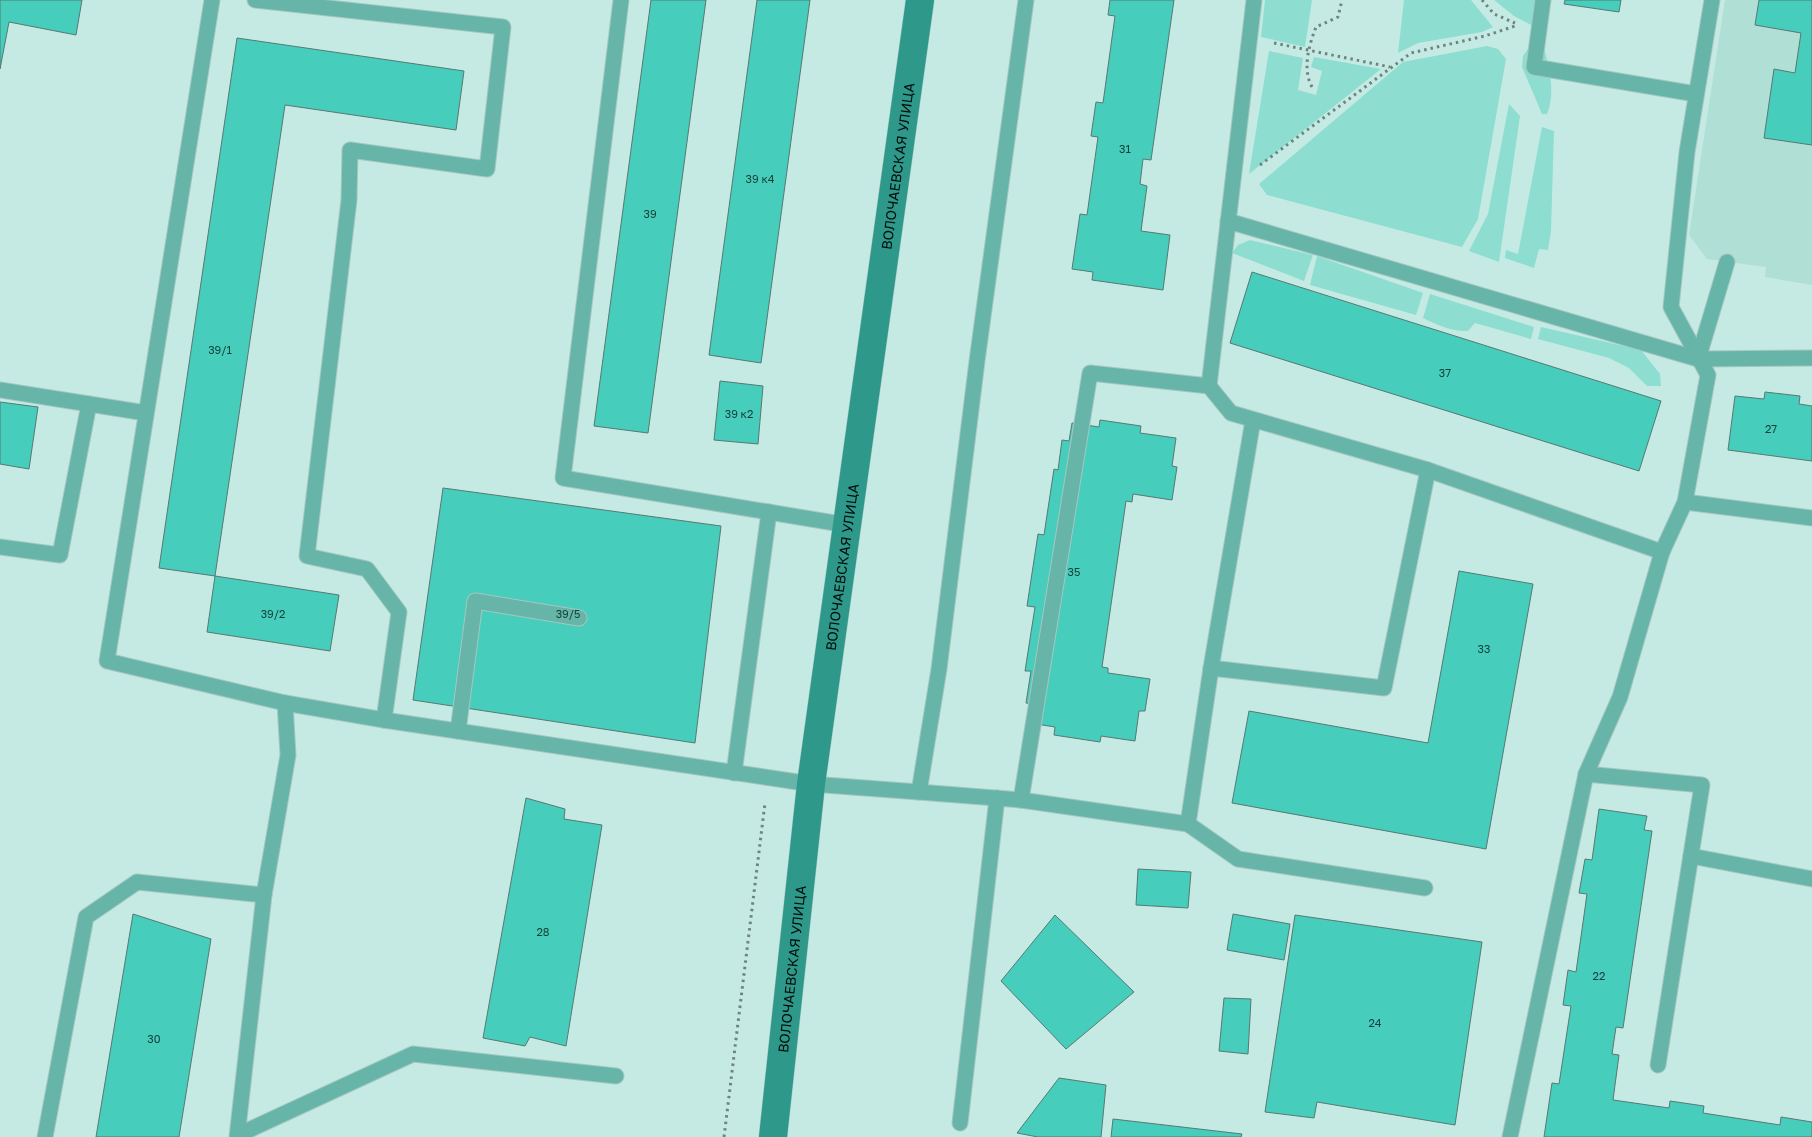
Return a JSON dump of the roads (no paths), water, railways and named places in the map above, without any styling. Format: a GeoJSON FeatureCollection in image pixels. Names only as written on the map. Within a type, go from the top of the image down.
{"type":"FeatureCollection","features":[{"type":"Feature","properties":{"kind":"street","name":"ВОЛОЧАЕВСКАЯ УЛИЦА"},"geometry":{"type":"LineString","coordinates":[[772,1137],[811,784],[920,0]]}},
{"type":"Feature","properties":{"kind":"lane"},"geometry":{"type":"LineString","coordinates":[[212,0],[107,661],[285,703],[458,732],[811,784],[1021,800],[1188,824],[1238,858],[1425,888]]}},
{"type":"Feature","properties":{"kind":"lane"},"geometry":{"type":"LineString","coordinates":[[255,0],[362,6],[503,28],[487,169],[350,150],[349,200],[306,556],[367,569],[399,612],[384,720]]}},
{"type":"Feature","properties":{"kind":"lane"},"geometry":{"type":"LineString","coordinates":[[621,0],[563,478],[847,525]]}},
{"type":"Feature","properties":{"kind":"lane"},"geometry":{"type":"LineString","coordinates":[[919,792],[939,669],[976,361],[1026,0]]}},
{"type":"Feature","properties":{"kind":"lane"},"geometry":{"type":"LineString","coordinates":[[1209,386],[1248,36],[1254,0]]}},
{"type":"Feature","properties":{"kind":"lane"},"geometry":{"type":"LineString","coordinates":[[1543,0],[1534,67],[1696,94]]}},
{"type":"Feature","properties":{"kind":"lane"},"geometry":{"type":"LineString","coordinates":[[1510,1137],[1586,774],[1620,697],[1662,552],[1685,502],[1708,376],[1671,307],[1687,152],[1712,0]]}},
{"type":"Feature","properties":{"kind":"lane"},"geometry":{"type":"LineString","coordinates":[[1228,221],[1698,359],[1812,358]]}},
{"type":"Feature","properties":{"kind":"lane"},"geometry":{"type":"LineString","coordinates":[[1698,359],[1727,262]]}},
{"type":"Feature","properties":{"kind":"lane"},"geometry":{"type":"LineString","coordinates":[[1021,800],[1090,373],[1209,386],[1231,413],[1428,470],[1662,552]]}},
{"type":"Feature","properties":{"kind":"lane"},"geometry":{"type":"LineString","coordinates":[[0,390],[146,412]]}},
{"type":"Feature","properties":{"kind":"lane"},"geometry":{"type":"LineString","coordinates":[[0,546],[60,555],[89,404]]}},
{"type":"Feature","properties":{"kind":"lane"},"geometry":{"type":"LineString","coordinates":[[1188,824],[1211,668],[1253,420]]}},
{"type":"Feature","properties":{"kind":"lane"},"geometry":{"type":"LineString","coordinates":[[1211,668],[1384,688],[1428,470]]}},
{"type":"Feature","properties":{"kind":"lane"},"geometry":{"type":"LineString","coordinates":[[1685,502],[1812,518]]}},
{"type":"Feature","properties":{"kind":"lane"},"geometry":{"type":"LineString","coordinates":[[734,773],[769,512]]}},
{"type":"Feature","properties":{"kind":"lane"},"geometry":{"type":"LineString","coordinates":[[458,732],[475,601],[579,618]]}},
{"type":"Feature","properties":{"kind":"lane"},"geometry":{"type":"LineString","coordinates":[[238,1136],[264,895],[288,755],[285,703]]}},
{"type":"Feature","properties":{"kind":"lane"},"geometry":{"type":"LineString","coordinates":[[1586,774],[1702,785],[1658,1065]]}},
{"type":"Feature","properties":{"kind":"lane"},"geometry":{"type":"LineString","coordinates":[[960,1123],[997,798]]}},
{"type":"Feature","properties":{"kind":"lane"},"geometry":{"type":"LineString","coordinates":[[1691,856],[1812,879]]}},
{"type":"Feature","properties":{"kind":"lane"},"geometry":{"type":"LineString","coordinates":[[45,1137],[86,917],[137,882],[264,895]]}},
{"type":"Feature","properties":{"kind":"lane"},"geometry":{"type":"LineString","coordinates":[[238,1136],[413,1054],[616,1076]]}}]}
